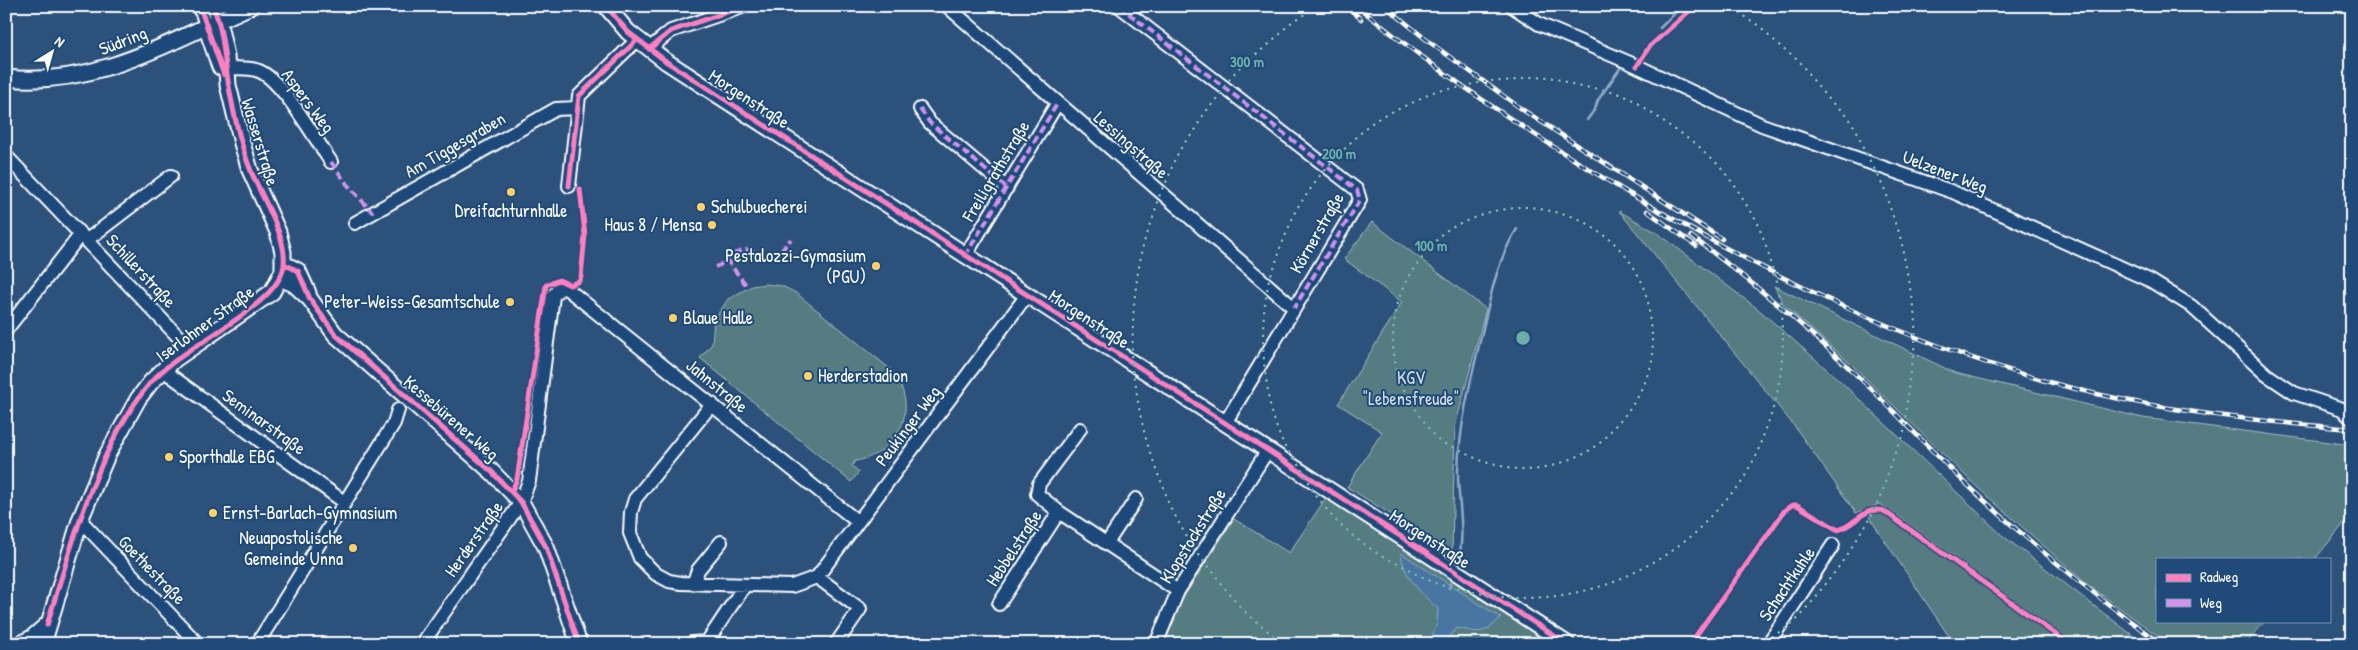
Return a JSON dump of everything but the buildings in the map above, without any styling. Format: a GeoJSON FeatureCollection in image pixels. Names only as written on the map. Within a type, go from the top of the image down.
{"type":"FeatureCollection","features":[{"type":"Feature","properties":{"kind":"main road","name":"Südring"},"geometry":{"type":"LineString","coordinates":[[6,78],[48,79],[92,72],[125,62],[251,6]]}},
{"type":"Feature","properties":{"kind":"main road","name":"Morgenstraße"},"geometry":{"type":"LineString","coordinates":[[606,6],[643,45],[965,256],[1567,644]]}},
{"type":"Feature","properties":{"kind":"main road","name":"Wasserstraße"},"geometry":{"type":"LineString","coordinates":[[208,25],[224,68],[247,161],[278,232],[282,271]]}},
{"type":"Feature","properties":{"kind":"main road","name":"Kessebürener Weg"},"geometry":{"type":"LineString","coordinates":[[282,271],[298,271],[310,299],[335,334],[491,471],[521,502],[543,541],[579,644]]}},
{"type":"Feature","properties":{"kind":"main road","name":"Iserlohner Straße"},"geometry":{"type":"LineString","coordinates":[[43,644],[47,625],[80,520],[107,455],[127,417],[151,382],[163,370],[272,292],[282,271]]}},
{"type":"Feature","properties":{"kind":"main road"},"geometry":{"type":"LineString","coordinates":[[20,644],[32,638],[47,625],[53,644]]}},
{"type":"Feature","properties":{"kind":"street"},"geometry":{"type":"LineString","coordinates":[[197,6],[208,25]]}},
{"type":"Feature","properties":{"kind":"street"},"geometry":{"type":"LineString","coordinates":[[569,186],[576,108],[578,96],[583,90],[643,45],[671,30],[745,6]]}},
{"type":"Feature","properties":{"kind":"street","name":"Lessingstraße"},"geometry":{"type":"LineString","coordinates":[[947,6],[1057,104],[1294,308]]}},
{"type":"Feature","properties":{"kind":"street","name":"Körnerstraße"},"geometry":{"type":"LineString","coordinates":[[1119,6],[1357,190],[1360,200],[1225,423]]}},
{"type":"Feature","properties":{"kind":"street","name":"Uelzener Weg"},"geometry":{"type":"LineString","coordinates":[[1512,6],[1539,24],[1638,66],[1762,125],[1952,192],[2151,282],[2191,306],[2250,362],[2280,384],[2303,397],[2342,408],[2352,419]]}},
{"type":"Feature","properties":{"kind":"street","name":"Aspers Weg"},"geometry":{"type":"LineString","coordinates":[[224,68],[248,68],[266,74],[287,97],[331,162]]}},
{"type":"Feature","properties":{"kind":"street","name":"Freiligrathstraße"},"geometry":{"type":"LineString","coordinates":[[965,256],[1057,104]]}},
{"type":"Feature","properties":{"kind":"street","name":"Am Tiggesgraben"},"geometry":{"type":"LineString","coordinates":[[355,223],[556,109],[576,108]]}},
{"type":"Feature","properties":{"kind":"street"},"geometry":{"type":"LineString","coordinates":[[920,109],[930,122],[1007,188]]}},
{"type":"Feature","properties":{"kind":"street","name":"Schillerstraße"},"geometry":{"type":"LineString","coordinates":[[6,156],[190,349]]}},
{"type":"Feature","properties":{"kind":"street","name":"Schillerstraße"},"geometry":{"type":"LineString","coordinates":[[84,237],[170,176]]}},
{"type":"Feature","properties":{"kind":"street"},"geometry":{"type":"LineString","coordinates":[[6,330],[84,237]]}},
{"type":"Feature","properties":{"kind":"street","name":"Jahnstraße"},"geometry":{"type":"LineString","coordinates":[[553,296],[559,289],[566,288],[858,522]]}},
{"type":"Feature","properties":{"kind":"street","name":"Herderstraße"},"geometry":{"type":"LineString","coordinates":[[422,644],[521,502],[529,481],[553,296]]}},
{"type":"Feature","properties":{"kind":"street","name":"Peukinger Weg"},"geometry":{"type":"LineString","coordinates":[[817,577],[1027,296]]}},
{"type":"Feature","properties":{"kind":"street","name":"Seminarstraße"},"geometry":{"type":"LineString","coordinates":[[163,370],[344,502]]}},
{"type":"Feature","properties":{"kind":"street"},"geometry":{"type":"LineString","coordinates":[[712,404],[640,492],[633,506],[630,519],[631,539],[645,565],[669,581],[693,584],[792,586],[817,577],[860,610],[836,644]]}},
{"type":"Feature","properties":{"kind":"street"},"geometry":{"type":"LineString","coordinates":[[257,644],[394,422],[398,410]]}},
{"type":"Feature","properties":{"kind":"street"},"geometry":{"type":"LineString","coordinates":[[1080,429],[1037,490],[1041,499],[1178,591]]}},
{"type":"Feature","properties":{"kind":"street","name":"Klopstockstraße"},"geometry":{"type":"LineString","coordinates":[[1156,644],[1178,591],[1268,450]]}},
{"type":"Feature","properties":{"kind":"street"},"geometry":{"type":"LineString","coordinates":[[1107,544],[1136,500]]}},
{"type":"Feature","properties":{"kind":"street","name":"Hebbelstraße"},"geometry":{"type":"LineString","coordinates":[[999,604],[1059,512]]}},
{"type":"Feature","properties":{"kind":"street","name":"Goethestraße"},"geometry":{"type":"LineString","coordinates":[[80,520],[198,644]]}},
{"type":"Feature","properties":{"kind":"street"},"geometry":{"type":"LineString","coordinates":[[693,584],[698,570],[721,542]]}},
{"type":"Feature","properties":{"kind":"street","name":"Schachtkuhle"},"geometry":{"type":"LineString","coordinates":[[1770,643],[1833,545]]}},
{"type":"Feature","properties":{"kind":"street"},"geometry":{"type":"LineString","coordinates":[[692,643],[707,642],[745,585]]}},
{"type":"Feature","properties":{"kind":"green space"},"geometry":{"type":"Polygon","coordinates":[[[1619,211],[1659,234],[1758,309],[1838,379],[2003,536],[2144,644],[2075,644],[1887,508],[1879,504],[1856,513],[1795,427],[1619,211]]]}},
{"type":"Feature","properties":{"kind":"green space","name":"KGV \"Lebensfreude\""},"geometry":{"type":"Polygon","coordinates":[[[1372,222],[1486,309],[1455,427],[1452,552],[1347,487],[1382,432],[1338,404],[1402,302],[1344,259],[1372,222]]]}},
{"type":"Feature","properties":{"kind":"green space","name":"Herderstadion"},"geometry":{"type":"Polygon","coordinates":[[[766,284],[782,286],[796,293],[889,368],[900,384],[904,397],[905,411],[897,434],[879,452],[868,458],[855,461],[852,466],[859,472],[851,482],[700,358],[712,344],[714,320],[728,299],[752,286],[766,284]]]}},
{"type":"Feature","properties":{"kind":"green space"},"geometry":{"type":"Polygon","coordinates":[[[1774,286],[1955,373],[2143,418],[2352,445],[2352,514],[2316,558],[2156,558],[2156,622],[2264,622],[2246,644],[2169,644],[2087,584],[1978,488],[1851,364],[1784,305],[1774,286]]]}},
{"type":"Feature","properties":{"kind":"green space"},"geometry":{"type":"Polygon","coordinates":[[[1326,498],[1551,644],[1164,644],[1176,609],[1234,519],[1289,553],[1326,498]]]}},
{"type":"Feature","properties":{"kind":"green space"},"geometry":{"type":"Polygon","coordinates":[[[1879,511],[2064,644],[1954,644],[1869,517],[1879,511]]]}},
{"type":"Feature","properties":{"kind":"water"},"geometry":{"type":"Polygon","coordinates":[[[1401,553],[1501,618],[1485,630],[1477,632],[1457,628],[1442,644],[1429,644],[1437,624],[1438,609],[1409,577],[1401,553]]]}},
{"type":"Feature","properties":{"kind":"waterway"},"geometry":{"type":"LineString","coordinates":[[1660,28],[1682,6]]}},
{"type":"Feature","properties":{"kind":"waterway"},"geometry":{"type":"LineString","coordinates":[[1587,120],[1595,109],[1598,100],[1621,67]]}},
{"type":"Feature","properties":{"kind":"waterway"},"geometry":{"type":"LineString","coordinates":[[1457,564],[1461,541],[1458,481],[1459,451],[1467,400],[1499,266],[1517,229]]}},
{"type":"Feature","properties":{"kind":"waterway"},"geometry":{"type":"LineString","coordinates":[[1449,588],[1452,579]]}},
{"type":"Feature","properties":{"kind":"railway"},"geometry":{"type":"LineString","coordinates":[[1346,6],[1361,19]]}},
{"type":"Feature","properties":{"kind":"railway"},"geometry":{"type":"LineString","coordinates":[[1357,6],[1454,80],[1556,148],[1625,191],[1678,222],[1785,279],[1895,329],[2009,370],[2068,387],[2138,403],[2209,414],[2352,429]]}},
{"type":"Feature","properties":{"kind":"railway"},"geometry":{"type":"LineString","coordinates":[[1385,6],[1428,41],[1523,110],[1722,239]]}},
{"type":"Feature","properties":{"kind":"railway"},"geometry":{"type":"LineString","coordinates":[[1647,211],[1696,246]]}},
{"type":"Feature","properties":{"kind":"railway"},"geometry":{"type":"LineString","coordinates":[[1691,236],[1759,289],[1825,346],[1960,478],[2042,551],[2161,644]]}},
{"type":"Feature","properties":{"kind":"marked path"},"geometry":{"type":"LineString","coordinates":[[1119,6],[1357,190],[1360,200],[1294,308]]}},
{"type":"Feature","properties":{"kind":"marked path"},"geometry":{"type":"LineString","coordinates":[[965,256],[1057,104]]}},
{"type":"Feature","properties":{"kind":"marked path"},"geometry":{"type":"LineString","coordinates":[[920,109],[930,123],[1007,188]]}},
{"type":"Feature","properties":{"kind":"marked path"},"geometry":{"type":"LineString","coordinates":[[331,162],[347,184],[373,213]]}},
{"type":"Feature","properties":{"kind":"marked path"},"geometry":{"type":"LineString","coordinates":[[781,251],[791,239]]}},
{"type":"Feature","properties":{"kind":"marked path"},"geometry":{"type":"LineString","coordinates":[[715,267],[720,265],[730,255],[746,250],[768,255],[781,251],[793,255]]}},
{"type":"Feature","properties":{"kind":"marked path"},"geometry":{"type":"LineString","coordinates":[[726,259],[747,286]]}},
{"type":"Feature","properties":{"kind":"cycle path"},"geometry":{"type":"LineString","coordinates":[[197,6],[202,13],[224,75]]}},
{"type":"Feature","properties":{"kind":"cycle path"},"geometry":{"type":"LineString","coordinates":[[47,625],[76,531],[100,467],[131,409],[150,383],[164,369],[244,314],[261,300],[275,285],[283,270],[283,246],[279,233],[247,161],[235,119],[222,36],[213,6]]}},
{"type":"Feature","properties":{"kind":"cycle path"},"geometry":{"type":"LineString","coordinates":[[606,6],[628,32],[667,62],[1567,644]]}},
{"type":"Feature","properties":{"kind":"cycle path"},"geometry":{"type":"LineString","coordinates":[[649,49],[671,31],[745,6]]}},
{"type":"Feature","properties":{"kind":"cycle path"},"geometry":{"type":"LineString","coordinates":[[1637,66],[1649,47],[1695,6]]}},
{"type":"Feature","properties":{"kind":"cycle path"},"geometry":{"type":"LineString","coordinates":[[569,186],[579,96],[637,40]]}},
{"type":"Feature","properties":{"kind":"cycle path"},"geometry":{"type":"LineString","coordinates":[[512,491],[517,479],[546,285],[559,280],[570,285],[579,281],[581,277],[585,235],[580,189]]}},
{"type":"Feature","properties":{"kind":"cycle path"},"geometry":{"type":"LineString","coordinates":[[284,264],[298,271],[310,299],[335,334],[491,471],[521,502],[546,547],[579,644]]}},
{"type":"Feature","properties":{"kind":"cycle path"},"geometry":{"type":"LineString","coordinates":[[1690,644],[1785,510],[1792,505],[1797,505],[1838,530],[1844,528],[1865,513],[1877,510],[1884,511],[2069,644]]}},
{"type":"Feature","properties":{"kind":"place","name":"Dreifachturnhalle"},"geometry":{"type":"Point","coordinates":[511,192]}},
{"type":"Feature","properties":{"kind":"place","name":"Schulbuecherei"},"geometry":{"type":"Point","coordinates":[701,207]}},
{"type":"Feature","properties":{"kind":"place","name":"Haus 8 / Mensa"},"geometry":{"type":"Point","coordinates":[712,225]}},
{"type":"Feature","properties":{"kind":"place","name":"Pestalozzi-Gymasium (PGU)"},"geometry":{"type":"Point","coordinates":[876,266]}},
{"type":"Feature","properties":{"kind":"place","name":"Peter-Weiss-Gesamtschule"},"geometry":{"type":"Point","coordinates":[510,302]}},
{"type":"Feature","properties":{"kind":"place","name":"Blaue Halle"},"geometry":{"type":"Point","coordinates":[673,318]}},
{"type":"Feature","properties":{"kind":"place","name":"Herderstadion"},"geometry":{"type":"Point","coordinates":[808,376]}},
{"type":"Feature","properties":{"kind":"place","name":"Sporthalle EBG"},"geometry":{"type":"Point","coordinates":[169,457]}},
{"type":"Feature","properties":{"kind":"place","name":"Ernst-Barlach-Gymnasium"},"geometry":{"type":"Point","coordinates":[213,513]}},
{"type":"Feature","properties":{"kind":"place","name":"Neuapostolische Gemeinde Unna"},"geometry":{"type":"Point","coordinates":[353,548]}}]}
